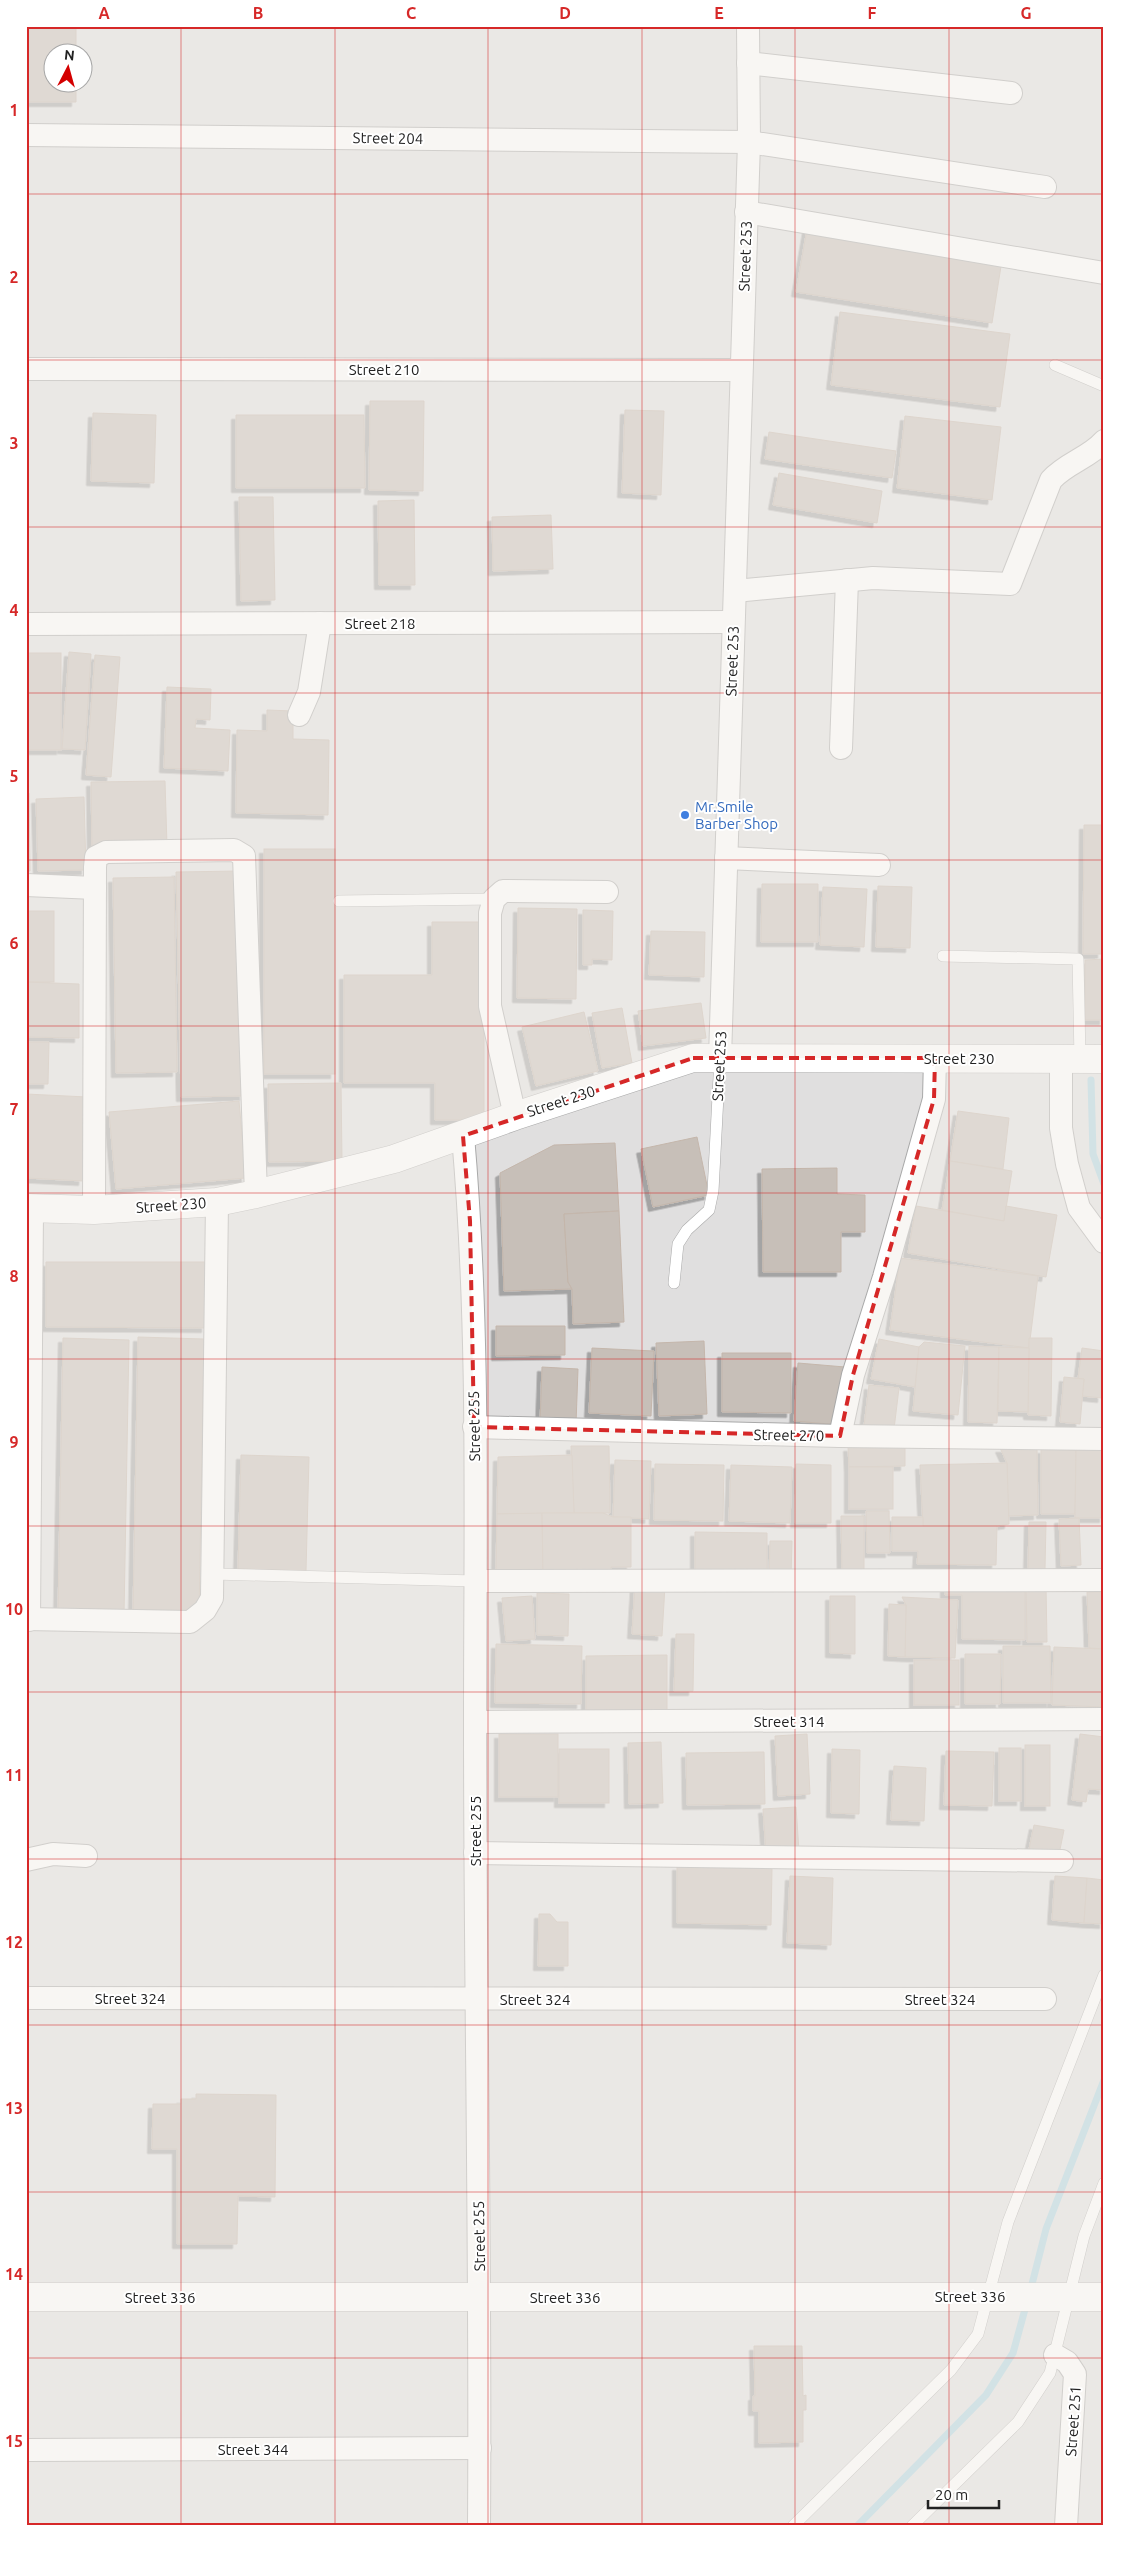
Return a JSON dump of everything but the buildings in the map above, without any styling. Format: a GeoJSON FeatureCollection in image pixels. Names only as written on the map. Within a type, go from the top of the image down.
{"type":"FeatureCollection","features":[{"type":"Feature","properties":{"kind":"street","name":"Street 253"},"geometry":{"type":"LineString","coordinates":[[720,1058],[749,142],[748,26]]}},
{"type":"Feature","properties":{"kind":"street"},"geometry":{"type":"LineString","coordinates":[[748,63],[1011,93]]}},
{"type":"Feature","properties":{"kind":"street","name":"Street 204"},"geometry":{"type":"LineString","coordinates":[[26,135],[749,142],[1044,187]]}},
{"type":"Feature","properties":{"kind":"street"},"geometry":{"type":"LineString","coordinates":[[746,212],[1104,273]]}},
{"type":"Feature","properties":{"kind":"street","name":"Street 210"},"geometry":{"type":"LineString","coordinates":[[26,369],[741,370]]}},
{"type":"Feature","properties":{"kind":"street"},"geometry":{"type":"LineString","coordinates":[[735,591],[873,578],[1010,584],[1051,480],[1059,471],[1097,449],[1104,441]]}},
{"type":"Feature","properties":{"kind":"street"},"geometry":{"type":"LineString","coordinates":[[841,748],[847,580]]}},
{"type":"Feature","properties":{"kind":"street","name":"Street 218"},"geometry":{"type":"LineString","coordinates":[[26,624],[733,622]]}},
{"type":"Feature","properties":{"kind":"street"},"geometry":{"type":"LineString","coordinates":[[299,715],[309,692],[320,623]]}},
{"type":"Feature","properties":{"kind":"street"},"geometry":{"type":"LineString","coordinates":[[94,1210],[96,857],[106,852],[234,850],[244,856],[256,1194]]}},
{"type":"Feature","properties":{"kind":"street"},"geometry":{"type":"LineString","coordinates":[[726,858],[879,865]]}},
{"type":"Feature","properties":{"kind":"street"},"geometry":{"type":"LineString","coordinates":[[26,885],[95,888]]}},
{"type":"Feature","properties":{"kind":"street"},"geometry":{"type":"LineString","coordinates":[[515,1116],[490,1006],[490,913],[494,899],[503,891],[608,892]]}},
{"type":"Feature","properties":{"kind":"street","name":"Street 230"},"geometry":{"type":"LineString","coordinates":[[29,1208],[94,1210],[217,1202],[256,1194],[342,1174],[463,1136],[515,1116],[693,1058],[1081,1059]]}},
{"type":"Feature","properties":{"kind":"street"},"geometry":{"type":"LineString","coordinates":[[840,1436],[853,1375],[884,1277],[934,1100],[935,1058]]}},
{"type":"Feature","properties":{"kind":"street"},"geometry":{"type":"LineString","coordinates":[[1081,1059],[1061,1128],[1067,1164],[1079,1208],[1104,1242]]}},
{"type":"Feature","properties":{"kind":"street","name":"Street 255"},"geometry":{"type":"LineString","coordinates":[[463,1136],[470,1221],[476,1581],[475,1853],[480,2297],[480,2526]]}},
{"type":"Feature","properties":{"kind":"street"},"geometry":{"type":"LineString","coordinates":[[29,1208],[28,1620],[190,1622],[205,1610],[212,1598],[214,1574],[217,1202]]}},
{"type":"Feature","properties":{"kind":"street","name":"Street 270"},"geometry":{"type":"LineString","coordinates":[[474,1427],[840,1436],[1104,1438]]}},
{"type":"Feature","properties":{"kind":"street"},"geometry":{"type":"LineString","coordinates":[[476,1581],[1104,1580]]}},
{"type":"Feature","properties":{"kind":"street","name":"Street 314"},"geometry":{"type":"LineString","coordinates":[[475,1722],[1104,1720]]}},
{"type":"Feature","properties":{"kind":"street"},"geometry":{"type":"LineString","coordinates":[[475,1853],[1062,1861]]}},
{"type":"Feature","properties":{"kind":"street"},"geometry":{"type":"LineString","coordinates":[[26,1860],[52,1854],[86,1856]]}},
{"type":"Feature","properties":{"kind":"street","name":"Street 324"},"geometry":{"type":"LineString","coordinates":[[26,1998],[1045,1999]]}},
{"type":"Feature","properties":{"kind":"street","name":"Street 336"},"geometry":{"type":"LineString","coordinates":[[26,2297],[1104,2297]]}},
{"type":"Feature","properties":{"kind":"street","name":"Street 251"},"geometry":{"type":"LineString","coordinates":[[1055,2355],[1067,2362],[1076,2374],[1066,2526]]}},
{"type":"Feature","properties":{"kind":"street","name":"Street 344"},"geometry":{"type":"LineString","coordinates":[[26,2450],[480,2448]]}},
{"type":"Feature","properties":{"kind":"lane"},"geometry":{"type":"LineString","coordinates":[[1056,365],[1104,386]]}},
{"type":"Feature","properties":{"kind":"lane"},"geometry":{"type":"LineString","coordinates":[[339,901],[494,899]]}},
{"type":"Feature","properties":{"kind":"lane"},"geometry":{"type":"LineString","coordinates":[[943,956],[1078,959],[1081,1059]]}},
{"type":"Feature","properties":{"kind":"lane","name":"Street 253"},"geometry":{"type":"LineString","coordinates":[[674,1282],[678,1244],[687,1230],[709,1210],[713,1191],[720,1058]]}},
{"type":"Feature","properties":{"kind":"lane"},"geometry":{"type":"LineString","coordinates":[[214,1574],[476,1581]]}},
{"type":"Feature","properties":{"kind":"lane"},"geometry":{"type":"LineString","coordinates":[[793,2526],[951,2370],[978,2334],[996,2296],[1008,2222],[1104,1975]]}},
{"type":"Feature","properties":{"kind":"lane"},"geometry":{"type":"LineString","coordinates":[[912,2526],[1018,2422],[1050,2373],[1066,2297],[1084,2236],[1104,2183]]}},
{"type":"Feature","properties":{"kind":"highlighted area"},"geometry":{"type":"Polygon","coordinates":[[[693,1058],[935,1058],[934,1099],[853,1375],[840,1436],[474,1427],[470,1221],[463,1136],[693,1058]]]}},
{"type":"Feature","properties":{"kind":"shaded area"},"geometry":{"type":"Polygon","coordinates":[[[26,26],[1104,26],[1104,2526],[26,2526],[26,26]]]}},
{"type":"Feature","properties":{"kind":"waterway"},"geometry":{"type":"LineString","coordinates":[[1091,1080],[1093,1154],[1104,1184]]}},
{"type":"Feature","properties":{"kind":"waterway"},"geometry":{"type":"LineString","coordinates":[[1030,2292],[1046,2229],[1104,2080]]}},
{"type":"Feature","properties":{"kind":"waterway"},"geometry":{"type":"LineString","coordinates":[[857,2526],[986,2395],[1013,2353],[1027,2302]]}},
{"type":"Feature","properties":{"kind":"place","name":"Mr.Smile Barber Shop"},"geometry":{"type":"Point","coordinates":[685,815]}}]}
